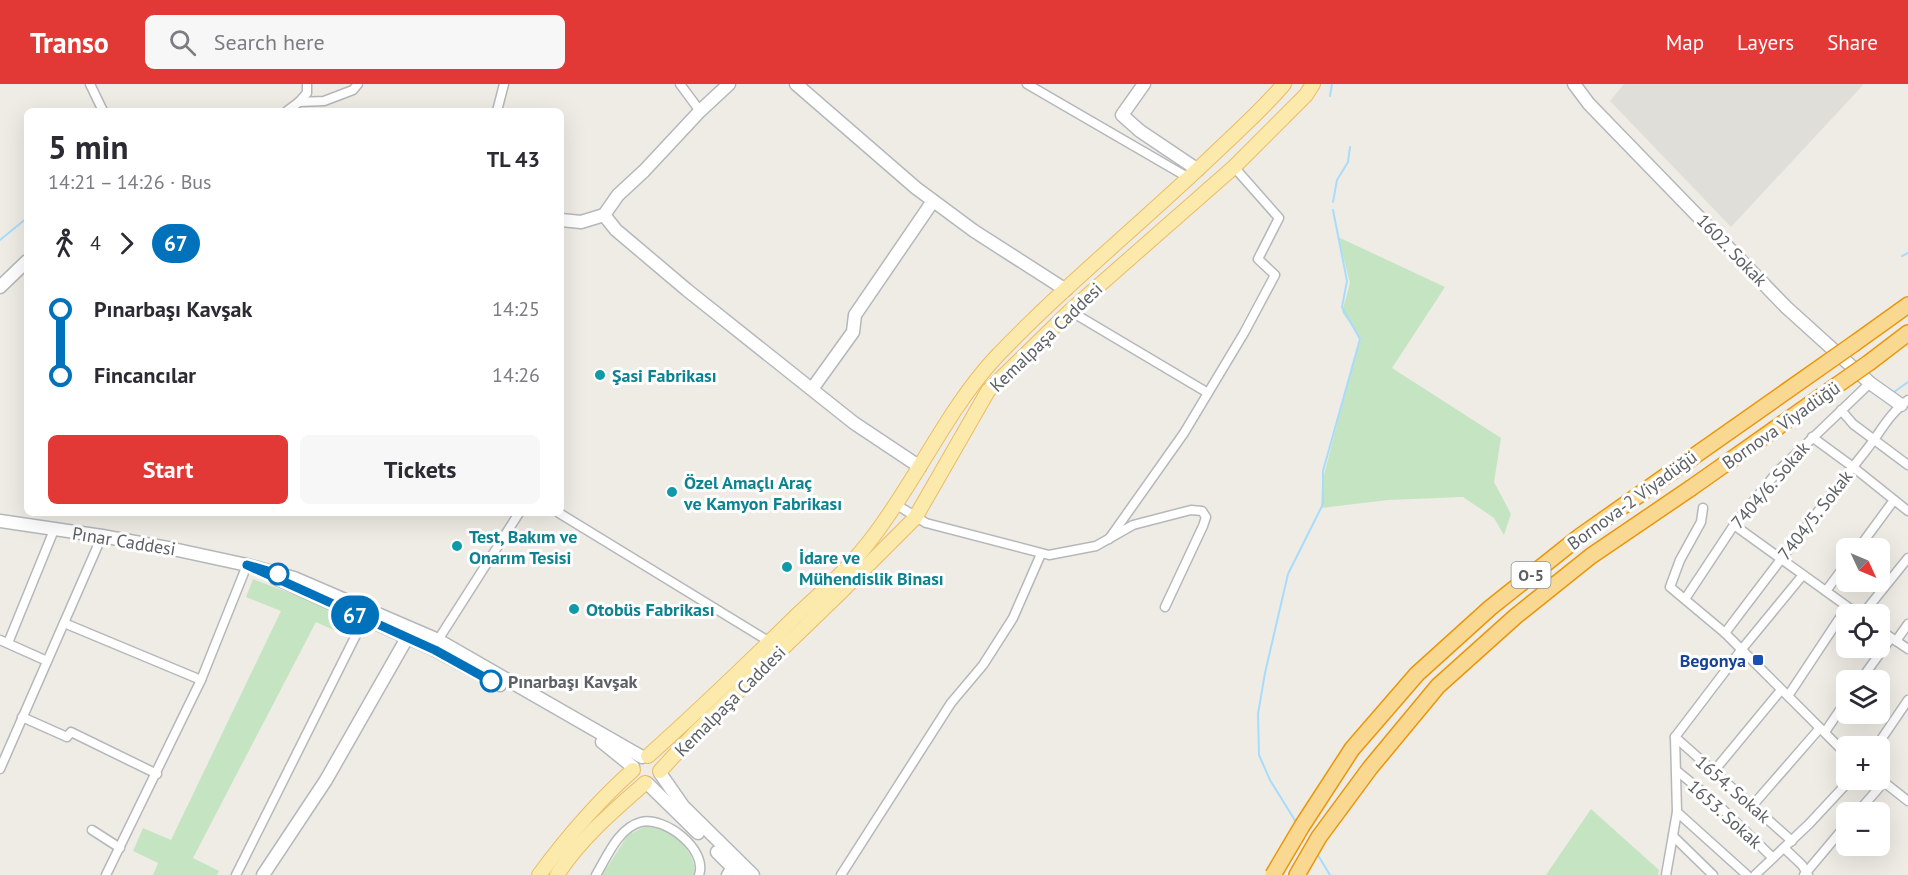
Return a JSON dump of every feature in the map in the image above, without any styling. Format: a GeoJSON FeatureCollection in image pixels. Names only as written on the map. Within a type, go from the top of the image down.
{"type":"FeatureCollection","features":[{"type":"Feature","properties":{"kind":"highway","name":"Bornova-2 Viyadüğü"},"geometry":{"type":"LineString","coordinates":[[1273,875],[1302,825],[1352,749],[1417,674],[1490,608],[1579,537],[1908,305]]}},
{"type":"Feature","properties":{"kind":"highway","name":"O-5"},"geometry":{"type":"LineString","coordinates":[[1870,362],[1908,333]]}},
{"type":"Feature","properties":{"kind":"highway"},"geometry":{"type":"LineString","coordinates":[[1870,362],[1908,341]]}},
{"type":"Feature","properties":{"kind":"highway","name":"Bornova Viyadüğü"},"geometry":{"type":"LineString","coordinates":[[1691,488],[1870,362]]}},
{"type":"Feature","properties":{"kind":"highway","name":"Bornova-2 Viyadüğü"},"geometry":{"type":"LineString","coordinates":[[1297,875],[1319,837],[1370,768],[1438,686],[1516,616],[1592,556],[1691,488]]}},
{"type":"Feature","properties":{"kind":"main road","name":"Kemalpaşa Caddesi"},"geometry":{"type":"LineString","coordinates":[[538,875],[584,818],[609,792],[694,716],[871,540],[897,505],[967,393],[996,358],[1066,290],[1193,174],[1284,84]]}},
{"type":"Feature","properties":{"kind":"main road","name":"Kemalpaşa Caddesi"},"geometry":{"type":"LineString","coordinates":[[556,875],[596,827],[646,783],[655,780],[695,733],[842,592],[915,518],[988,391],[1070,311],[1234,167],[1306,95],[1313,84]]}},
{"type":"Feature","properties":{"kind":"main road","name":"Kemalpaşa Caddesi"},"geometry":{"type":"LineString","coordinates":[[639,763],[657,761],[660,772]]}},
{"type":"Feature","properties":{"kind":"main road"},"geometry":{"type":"LineString","coordinates":[[639,763],[637,779],[646,783]]}},
{"type":"Feature","properties":{"kind":"street"},"geometry":{"type":"LineString","coordinates":[[90,84],[102,108]]}},
{"type":"Feature","properties":{"kind":"street"},"geometry":{"type":"LineString","coordinates":[[290,108],[306,93],[307,84]]}},
{"type":"Feature","properties":{"kind":"street"},"geometry":{"type":"LineString","coordinates":[[299,102],[324,101],[353,90],[358,84]]}},
{"type":"Feature","properties":{"kind":"street"},"geometry":{"type":"LineString","coordinates":[[498,108],[504,84]]}},
{"type":"Feature","properties":{"kind":"street"},"geometry":{"type":"LineString","coordinates":[[680,84],[700,111]]}},
{"type":"Feature","properties":{"kind":"street"},"geometry":{"type":"LineString","coordinates":[[564,220],[581,222],[604,215],[618,195],[729,84]]}},
{"type":"Feature","properties":{"kind":"street"},"geometry":{"type":"LineString","coordinates":[[796,84],[916,189],[974,231],[1066,290]]}},
{"type":"Feature","properties":{"kind":"street"},"geometry":{"type":"LineString","coordinates":[[1027,84],[1193,174]]}},
{"type":"Feature","properties":{"kind":"street"},"geometry":{"type":"LineString","coordinates":[[1144,84],[1122,116],[1193,174]]}},
{"type":"Feature","properties":{"kind":"street","name":"1602. Sokak"},"geometry":{"type":"LineString","coordinates":[[1574,84],[1589,104],[1786,307],[1870,383],[1904,402]]}},
{"type":"Feature","properties":{"kind":"street"},"geometry":{"type":"LineString","coordinates":[[1109,538],[1184,433],[1275,275],[1257,260],[1280,218],[1234,167]]}},
{"type":"Feature","properties":{"kind":"street"},"geometry":{"type":"LineString","coordinates":[[812,389],[853,332],[855,315],[933,201]]}},
{"type":"Feature","properties":{"kind":"street"},"geometry":{"type":"LineString","coordinates":[[604,215],[616,230],[652,261],[854,423],[920,467]]}},
{"type":"Feature","properties":{"kind":"street"},"geometry":{"type":"LineString","coordinates":[[0,287],[24,264]]}},
{"type":"Feature","properties":{"kind":"street"},"geometry":{"type":"LineString","coordinates":[[1070,311],[1208,393]]}},
{"type":"Feature","properties":{"kind":"street","name":"7404/6. Sokak"},"geometry":{"type":"LineString","coordinates":[[1684,599],[1734,525],[1784,465],[1870,383]]}},
{"type":"Feature","properties":{"kind":"street","name":"7404/5. Sokak"},"geometry":{"type":"LineString","coordinates":[[1725,633],[1780,559],[1904,402]]}},
{"type":"Feature","properties":{"kind":"street"},"geometry":{"type":"LineString","coordinates":[[1841,410],[1853,424],[1908,465]]}},
{"type":"Feature","properties":{"kind":"street"},"geometry":{"type":"LineString","coordinates":[[1812,437],[1908,511]]}},
{"type":"Feature","properties":{"kind":"street"},"geometry":{"type":"LineString","coordinates":[[1866,538],[1894,500]]}},
{"type":"Feature","properties":{"kind":"street"},"geometry":{"type":"LineString","coordinates":[[897,505],[926,523],[1049,555],[1096,546],[1133,525],[1191,510],[1202,511],[1206,518],[1203,526],[1165,607]]}},
{"type":"Feature","properties":{"kind":"street"},"geometry":{"type":"LineString","coordinates":[[1703,508],[1701,522],[1680,560],[1670,587],[1742,649],[1836,744]]}},
{"type":"Feature","properties":{"kind":"street"},"geometry":{"type":"LineString","coordinates":[[438,640],[517,516]]}},
{"type":"Feature","properties":{"kind":"street"},"geometry":{"type":"LineString","coordinates":[[564,516],[770,642]]}},
{"type":"Feature","properties":{"kind":"street","name":"Pınar Caddesi"},"geometry":{"type":"LineString","coordinates":[[0,521],[173,549],[294,578],[438,640],[639,763]]}},
{"type":"Feature","properties":{"kind":"street"},"geometry":{"type":"LineString","coordinates":[[1734,525],[1843,604]]}},
{"type":"Feature","properties":{"kind":"street"},"geometry":{"type":"LineString","coordinates":[[48,661],[4,642],[54,530]]}},
{"type":"Feature","properties":{"kind":"street"},"geometry":{"type":"LineString","coordinates":[[0,770],[102,536]]}},
{"type":"Feature","properties":{"kind":"street"},"geometry":{"type":"LineString","coordinates":[[841,875],[951,703],[983,665],[1008,626],[1041,554]]}},
{"type":"Feature","properties":{"kind":"street"},"geometry":{"type":"LineString","coordinates":[[1870,604],[1908,558]]}},
{"type":"Feature","properties":{"kind":"street"},"geometry":{"type":"LineString","coordinates":[[106,875],[201,680],[247,565]]}},
{"type":"Feature","properties":{"kind":"street","name":"Pınar Caddesi"},"geometry":{"type":"LineString","coordinates":[[247,565],[435,650],[639,763]]}},
{"type":"Feature","properties":{"kind":"street"},"geometry":{"type":"LineString","coordinates":[[1666,875],[1677,812],[1675,737],[1742,649],[1802,576]]}},
{"type":"Feature","properties":{"kind":"street"},"geometry":{"type":"LineString","coordinates":[[1826,591],[1836,578]]}},
{"type":"Feature","properties":{"kind":"street"},"geometry":{"type":"LineString","coordinates":[[236,875],[364,619]]}},
{"type":"Feature","properties":{"kind":"street"},"geometry":{"type":"LineString","coordinates":[[1714,771],[1785,693],[1836,622]]}},
{"type":"Feature","properties":{"kind":"street"},"geometry":{"type":"LineString","coordinates":[[64,623],[201,680]]}},
{"type":"Feature","properties":{"kind":"street"},"geometry":{"type":"LineString","coordinates":[[1869,670],[1908,624]]}},
{"type":"Feature","properties":{"kind":"street"},"geometry":{"type":"LineString","coordinates":[[263,875],[326,780],[406,638]]}},
{"type":"Feature","properties":{"kind":"street"},"geometry":{"type":"LineString","coordinates":[[1890,638],[1908,649]]}},
{"type":"Feature","properties":{"kind":"street"},"geometry":{"type":"LineString","coordinates":[[1883,736],[1908,700]]}},
{"type":"Feature","properties":{"kind":"street"},"geometry":{"type":"LineString","coordinates":[[1753,806],[1836,712]]}},
{"type":"Feature","properties":{"kind":"street"},"geometry":{"type":"LineString","coordinates":[[22,717],[67,737],[71,732],[157,774]]}},
{"type":"Feature","properties":{"kind":"street","name":"1654. Sokak"},"geometry":{"type":"LineString","coordinates":[[1675,737],[1792,841]]}},
{"type":"Feature","properties":{"kind":"street","name":"1653. Sokak"},"geometry":{"type":"LineString","coordinates":[[1677,771],[1715,802],[1773,858]]}},
{"type":"Feature","properties":{"kind":"street"},"geometry":{"type":"LineString","coordinates":[[660,772],[683,806],[730,866],[753,875]]}},
{"type":"Feature","properties":{"kind":"street"},"geometry":{"type":"LineString","coordinates":[[646,783],[740,875]]}},
{"type":"Feature","properties":{"kind":"street"},"geometry":{"type":"LineString","coordinates":[[1890,785],[1906,796]]}},
{"type":"Feature","properties":{"kind":"street"},"geometry":{"type":"LineString","coordinates":[[1755,875],[1792,841],[1840,790]]}},
{"type":"Feature","properties":{"kind":"street"},"geometry":{"type":"LineString","coordinates":[[1865,802],[1874,790]]}},
{"type":"Feature","properties":{"kind":"street"},"geometry":{"type":"LineString","coordinates":[[1677,812],[1747,875]]}},
{"type":"Feature","properties":{"kind":"street"},"geometry":{"type":"LineString","coordinates":[[596,875],[622,833],[641,822],[660,824],[685,838],[697,852],[701,871],[699,875]]}},
{"type":"Feature","properties":{"kind":"street"},"geometry":{"type":"LineString","coordinates":[[92,831],[120,848]]}},
{"type":"Feature","properties":{"kind":"street"},"geometry":{"type":"LineString","coordinates":[[1673,836],[1713,875]]}},
{"type":"Feature","properties":{"kind":"street"},"geometry":{"type":"LineString","coordinates":[[1784,848],[1802,865],[1806,874],[1836,837]]}},
{"type":"Feature","properties":{"kind":"shaded area"},"geometry":{"type":"Polygon","coordinates":[[[1624,84],[1864,84],[1731,227],[1610,101],[1624,84]]]}},
{"type":"Feature","properties":{"kind":"green space"},"geometry":{"type":"Polygon","coordinates":[[[1338,237],[1445,287],[1392,368],[1501,438],[1494,482],[1511,514],[1504,535],[1494,518],[1463,497],[1388,500],[1321,508],[1322,483],[1361,339],[1342,312],[1350,283],[1338,237]]]}},
{"type":"Feature","properties":{"kind":"green space"},"geometry":{"type":"Polygon","coordinates":[[[253,579],[358,619],[349,637],[316,622],[193,858],[219,871],[217,875],[153,875],[158,863],[133,851],[143,828],[171,840],[281,611],[246,597],[253,579]]]}},
{"type":"Feature","properties":{"kind":"green space"},"geometry":{"type":"Polygon","coordinates":[[[1591,809],[1659,870],[1658,875],[1546,875],[1591,809]]]}},
{"type":"Feature","properties":{"kind":"green space"},"geometry":{"type":"Polygon","coordinates":[[[646,826],[672,832],[691,857],[695,869],[694,875],[602,875],[628,835],[646,826]]]}},
{"type":"Feature","properties":{"kind":"waterway"},"geometry":{"type":"LineString","coordinates":[[1330,96],[1332,84]]}},
{"type":"Feature","properties":{"kind":"waterway"},"geometry":{"type":"LineString","coordinates":[[1333,202],[1337,180],[1348,162],[1350,147]]}},
{"type":"Feature","properties":{"kind":"waterway"},"geometry":{"type":"LineString","coordinates":[[1296,822],[1270,780],[1259,755],[1258,714],[1288,574],[1323,504],[1323,471],[1360,339],[1342,307],[1347,281],[1333,210]]}},
{"type":"Feature","properties":{"kind":"waterway"},"geometry":{"type":"LineString","coordinates":[[0,240],[24,220]]}},
{"type":"Feature","properties":{"kind":"waterway"},"geometry":{"type":"LineString","coordinates":[[1902,256],[1908,253]]}},
{"type":"Feature","properties":{"kind":"waterway"},"geometry":{"type":"LineString","coordinates":[[1894,392],[1908,382]]}},
{"type":"Feature","properties":{"kind":"waterway"},"geometry":{"type":"LineString","coordinates":[[1316,852],[1330,875]]}},
{"type":"Feature","properties":{"kind":"bus line","name":"67"},"geometry":{"type":"LineString","coordinates":[[278,574],[247,565],[435,650],[491,681]]}},
{"type":"Feature","properties":{"kind":"place","name":"Şasi Fabrikası"},"geometry":{"type":"Point","coordinates":[600,375]}},
{"type":"Feature","properties":{"kind":"place","name":"Özel Amaçlı Araç ve Kamyon Fabrikası"},"geometry":{"type":"Point","coordinates":[672,492]}},
{"type":"Feature","properties":{"kind":"place","name":"Test, Bakım ve Onarım Tesisi"},"geometry":{"type":"Point","coordinates":[457,546]}},
{"type":"Feature","properties":{"kind":"place","name":"İdare ve Mühendislik Binası"},"geometry":{"type":"Point","coordinates":[787,567]}},
{"type":"Feature","properties":{"kind":"place","name":"Otobüs Fabrikası"},"geometry":{"type":"Point","coordinates":[574,609]}},
{"type":"Feature","properties":{"kind":"place","name":"Begonya"},"geometry":{"type":"Point","coordinates":[1758,660]}},
{"type":"Feature","properties":{"kind":"place","name":"Pınarbaşı Kavşak"},"geometry":{"type":"Point","coordinates":[491,681]}}]}
